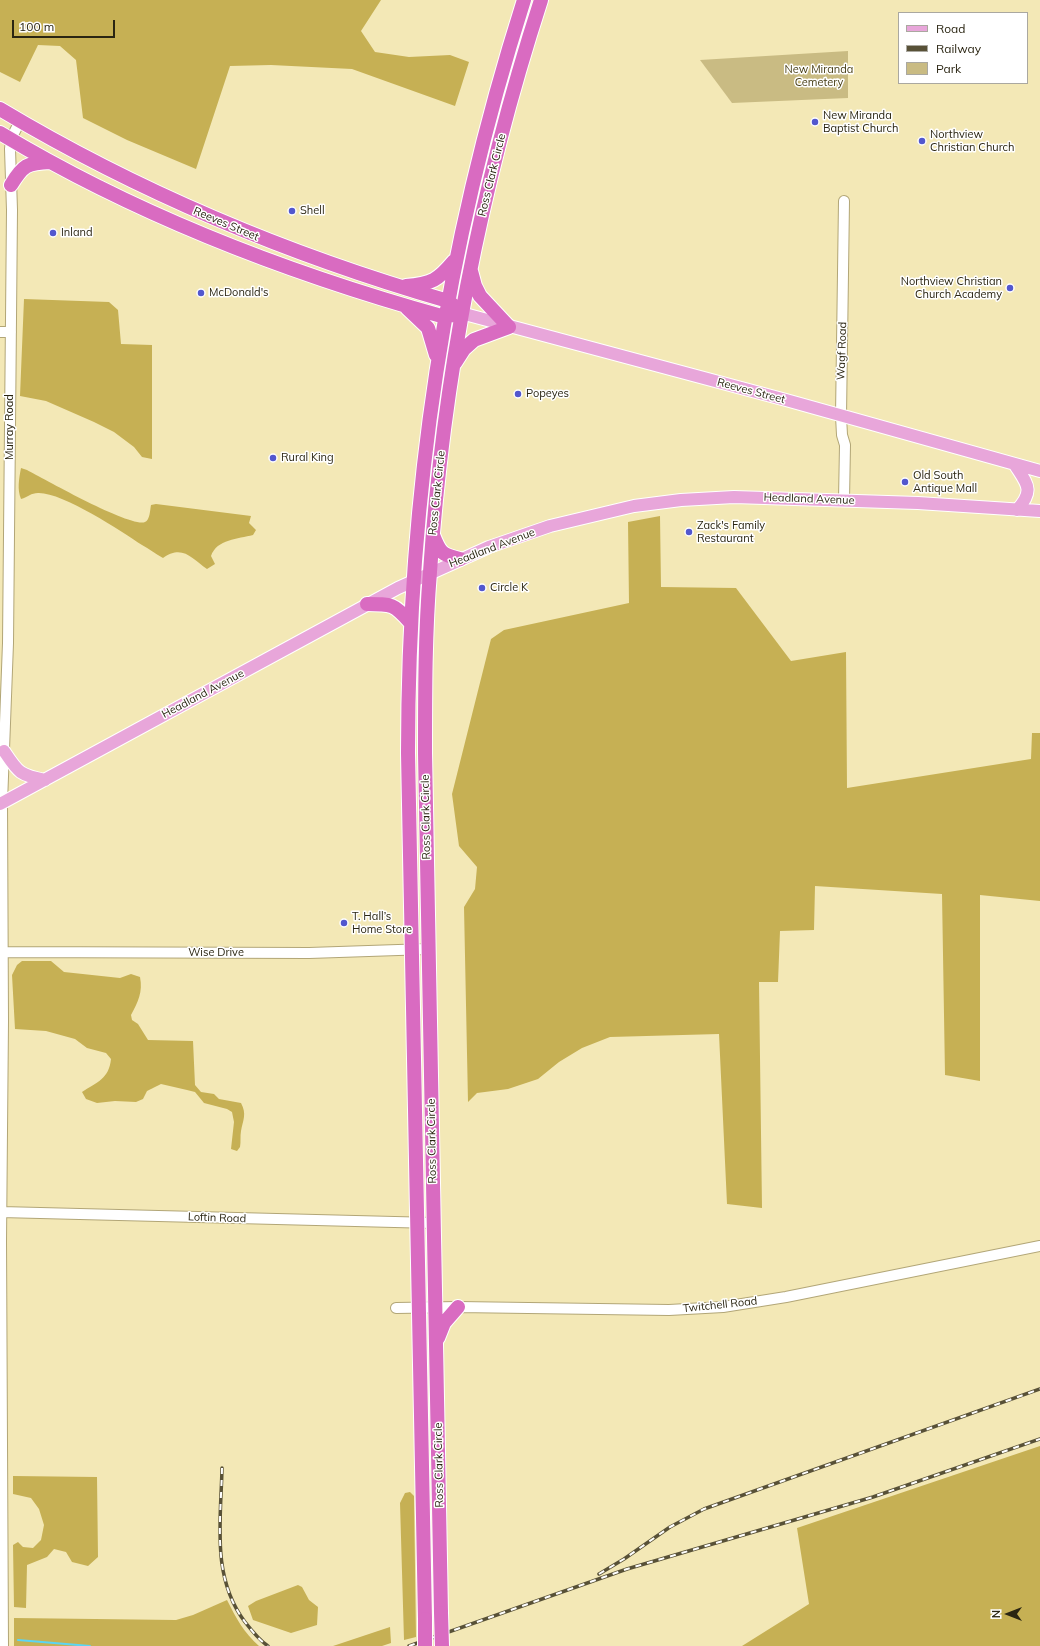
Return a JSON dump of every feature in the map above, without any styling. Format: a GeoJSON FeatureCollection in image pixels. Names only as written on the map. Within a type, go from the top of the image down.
{"type":"FeatureCollection","features":[{"type":"Feature","properties":{"kind":"highway","name":"Ross Clark Circle"},"geometry":{"type":"LineString","coordinates":[[425,1646],[408,754],[412,581],[421,479],[437,359],[456,259],[485,132],[524,0]]}},
{"type":"Feature","properties":{"kind":"highway","name":"Ross Clark Circle"},"geometry":{"type":"LineString","coordinates":[[442,1646],[428,949],[425,720],[430,573],[444,432],[462,313],[503,132],[541,0]]}},
{"type":"Feature","properties":{"kind":"highway","name":"Reeves Street"},"geometry":{"type":"LineString","coordinates":[[0,109],[110,171],[236,229],[318,260],[448,301],[462,313]]}},
{"type":"Feature","properties":{"kind":"highway","name":"Reeves Street"},"geometry":{"type":"LineString","coordinates":[[5,136],[50,162],[133,204],[201,234],[327,281],[406,306],[445,317],[462,313]]}},
{"type":"Feature","properties":{"kind":"highway"},"geometry":{"type":"LineString","coordinates":[[11,185],[19,172],[29,164],[50,162]]}},
{"type":"Feature","properties":{"kind":"highway"},"geometry":{"type":"LineString","coordinates":[[397,286],[422,285],[434,281],[444,273],[456,259]]}},
{"type":"Feature","properties":{"kind":"highway"},"geometry":{"type":"LineString","coordinates":[[453,367],[464,350],[474,340],[509,327],[480,296],[475,286],[471,268]]}},
{"type":"Feature","properties":{"kind":"highway"},"geometry":{"type":"LineString","coordinates":[[406,306],[428,328],[437,359]]}},
{"type":"Feature","properties":{"kind":"highway"},"geometry":{"type":"LineString","coordinates":[[433,534],[439,550],[442,553],[460,559]]}},
{"type":"Feature","properties":{"kind":"highway"},"geometry":{"type":"LineString","coordinates":[[367,604],[392,605],[397,608],[410,622]]}},
{"type":"Feature","properties":{"kind":"highway"},"geometry":{"type":"LineString","coordinates":[[436,1342],[444,1323],[458,1307]]}},
{"type":"Feature","properties":{"kind":"main road","name":"Reeves Street"},"geometry":{"type":"LineString","coordinates":[[462,313],[1040,471]]}},
{"type":"Feature","properties":{"kind":"main road"},"geometry":{"type":"LineString","coordinates":[[1015,464],[1027,483],[1028,488],[1027,498],[1018,510]]}},
{"type":"Feature","properties":{"kind":"main road","name":"Headland Avenue"},"geometry":{"type":"LineString","coordinates":[[1,804],[367,604],[412,581],[460,559],[550,526],[634,506],[681,500],[734,497],[918,503],[1040,511]]}},
{"type":"Feature","properties":{"kind":"main road"},"geometry":{"type":"LineString","coordinates":[[4,751],[17,770],[22,774],[45,780]]}},
{"type":"Feature","properties":{"kind":"street","name":"Murray Road"},"geometry":{"type":"LineString","coordinates":[[3,1646],[1,1514],[3,952],[1,804],[8,643],[11,332],[11,185],[5,136],[20,121]]}},
{"type":"Feature","properties":{"kind":"street","name":"Wagf Road"},"geometry":{"type":"LineString","coordinates":[[844,201],[841,416],[842,434],[845,445],[844,500]]}},
{"type":"Feature","properties":{"kind":"street"},"geometry":{"type":"LineString","coordinates":[[0,332],[11,332]]}},
{"type":"Feature","properties":{"kind":"street","name":"Wise Drive"},"geometry":{"type":"LineString","coordinates":[[3,952],[309,953],[428,949]]}},
{"type":"Feature","properties":{"kind":"street","name":"Loftin Road"},"geometry":{"type":"LineString","coordinates":[[1,1212],[434,1223]]}},
{"type":"Feature","properties":{"kind":"street","name":"Twitchell Road"},"geometry":{"type":"LineString","coordinates":[[396,1308],[458,1307],[662,1310],[723,1307],[786,1297],[1040,1246]]}},
{"type":"Feature","properties":{"kind":"green space","name":"New Miranda Cemetery"},"geometry":{"type":"Polygon","coordinates":[[[848,51],[848,98],[732,103],[700,60],[848,51]]]}},
{"type":"Feature","properties":{"kind":"shaded area"},"geometry":{"type":"Polygon","coordinates":[[[0,0],[381,0],[361,31],[375,52],[409,57],[450,55],[469,62],[455,106],[352,69],[271,65],[230,66],[196,169],[127,140],[83,118],[76,60],[60,46],[38,45],[20,82],[0,72],[0,0]]]}},
{"type":"Feature","properties":{"kind":"shaded area"},"geometry":{"type":"Polygon","coordinates":[[[24,299],[109,302],[118,310],[121,344],[152,345],[152,459],[142,457],[134,447],[114,432],[94,422],[46,401],[20,396],[24,299]]]}},
{"type":"Feature","properties":{"kind":"shaded area"},"geometry":{"type":"Polygon","coordinates":[[[21,468],[106,511],[137,522],[147,521],[150,515],[151,505],[156,504],[251,516],[249,523],[256,530],[253,535],[229,541],[218,546],[211,556],[215,564],[207,569],[187,554],[176,552],[163,558],[76,505],[48,494],[38,493],[21,499],[19,480],[21,468]]]}},
{"type":"Feature","properties":{"kind":"shaded area"},"geometry":{"type":"Polygon","coordinates":[[[660,516],[661,587],[736,588],[791,661],[846,652],[847,788],[1031,759],[1032,733],[1040,733],[1040,901],[980,895],[980,1081],[945,1075],[942,894],[815,886],[814,930],[780,931],[778,982],[759,982],[762,1208],[727,1204],[719,1034],[610,1037],[582,1048],[559,1062],[538,1079],[508,1089],[477,1093],[468,1102],[464,907],[475,889],[477,867],[459,846],[452,794],[491,639],[504,630],[629,603],[628,522],[660,516]]]}},
{"type":"Feature","properties":{"kind":"shaded area"},"geometry":{"type":"Polygon","coordinates":[[[22,961],[51,961],[64,972],[120,978],[131,974],[140,977],[141,987],[138,1001],[131,1015],[132,1020],[138,1024],[148,1040],[193,1041],[195,1085],[201,1092],[214,1094],[219,1099],[241,1103],[243,1107],[244,1117],[240,1147],[237,1151],[231,1149],[234,1122],[232,1112],[227,1109],[204,1103],[195,1092],[161,1084],[147,1091],[143,1099],[136,1102],[115,1101],[97,1103],[86,1099],[82,1092],[105,1076],[110,1066],[111,1059],[106,1053],[87,1048],[75,1039],[46,1031],[15,1029],[12,975],[17,965],[22,961]]]}},
{"type":"Feature","properties":{"kind":"shaded area"},"geometry":{"type":"Polygon","coordinates":[[[1040,1446],[1040,1646],[742,1646],[809,1604],[797,1528],[1040,1446]]]}},
{"type":"Feature","properties":{"kind":"shaded area"},"geometry":{"type":"Polygon","coordinates":[[[13,1476],[97,1477],[98,1557],[88,1566],[72,1562],[66,1552],[54,1549],[47,1557],[27,1565],[26,1608],[14,1607],[13,1545],[18,1542],[23,1547],[33,1548],[41,1540],[44,1525],[39,1509],[31,1498],[13,1494],[13,1476]]]}},
{"type":"Feature","properties":{"kind":"shaded area"},"geometry":{"type":"Polygon","coordinates":[[[410,1492],[414,1496],[416,1637],[404,1640],[400,1503],[405,1493],[410,1492]]]}},
{"type":"Feature","properties":{"kind":"shaded area"},"geometry":{"type":"Polygon","coordinates":[[[298,1585],[302,1587],[309,1600],[318,1607],[317,1625],[291,1633],[253,1620],[248,1606],[256,1601],[298,1585]]]}},
{"type":"Feature","properties":{"kind":"shaded area"},"geometry":{"type":"Polygon","coordinates":[[[227,1600],[241,1625],[259,1646],[14,1646],[14,1618],[176,1620],[193,1615],[227,1600]]]}},
{"type":"Feature","properties":{"kind":"shaded area"},"geometry":{"type":"Polygon","coordinates":[[[390,1627],[391,1643],[382,1646],[333,1646],[390,1627]]]}},
{"type":"Feature","properties":{"kind":"waterway"},"geometry":{"type":"LineString","coordinates":[[18,1640],[90,1646]]}},
{"type":"Feature","properties":{"kind":"railway"},"geometry":{"type":"LineString","coordinates":[[599,1574],[624,1559],[670,1527],[704,1509],[1040,1389]]}},
{"type":"Feature","properties":{"kind":"railway"},"geometry":{"type":"LineString","coordinates":[[409,1646],[627,1569],[873,1497],[1040,1439]]}},
{"type":"Feature","properties":{"kind":"railway"},"geometry":{"type":"LineString","coordinates":[[222,1468],[220,1548],[227,1586],[234,1605],[245,1622],[268,1646]]}},
{"type":"Feature","properties":{"kind":"place","name":"New Miranda Baptist Church"},"geometry":{"type":"Point","coordinates":[815,122]}},
{"type":"Feature","properties":{"kind":"place","name":"Northview Christian Church"},"geometry":{"type":"Point","coordinates":[922,141]}},
{"type":"Feature","properties":{"kind":"place","name":"Shell"},"geometry":{"type":"Point","coordinates":[292,211]}},
{"type":"Feature","properties":{"kind":"place","name":"Inland"},"geometry":{"type":"Point","coordinates":[53,233]}},
{"type":"Feature","properties":{"kind":"place","name":"Northview Christian Church Academy"},"geometry":{"type":"Point","coordinates":[1010,288]}},
{"type":"Feature","properties":{"kind":"place","name":"McDonald's"},"geometry":{"type":"Point","coordinates":[201,293]}},
{"type":"Feature","properties":{"kind":"place","name":"Popeyes"},"geometry":{"type":"Point","coordinates":[518,394]}},
{"type":"Feature","properties":{"kind":"place","name":"Rural King"},"geometry":{"type":"Point","coordinates":[273,458]}},
{"type":"Feature","properties":{"kind":"place","name":"Old South Antique Mall"},"geometry":{"type":"Point","coordinates":[905,482]}},
{"type":"Feature","properties":{"kind":"place","name":"Zack's Family Restaurant"},"geometry":{"type":"Point","coordinates":[689,532]}},
{"type":"Feature","properties":{"kind":"place","name":"Circle K"},"geometry":{"type":"Point","coordinates":[482,588]}},
{"type":"Feature","properties":{"kind":"place","name":"T. Hall’s Home Store"},"geometry":{"type":"Point","coordinates":[344,923]}}]}
